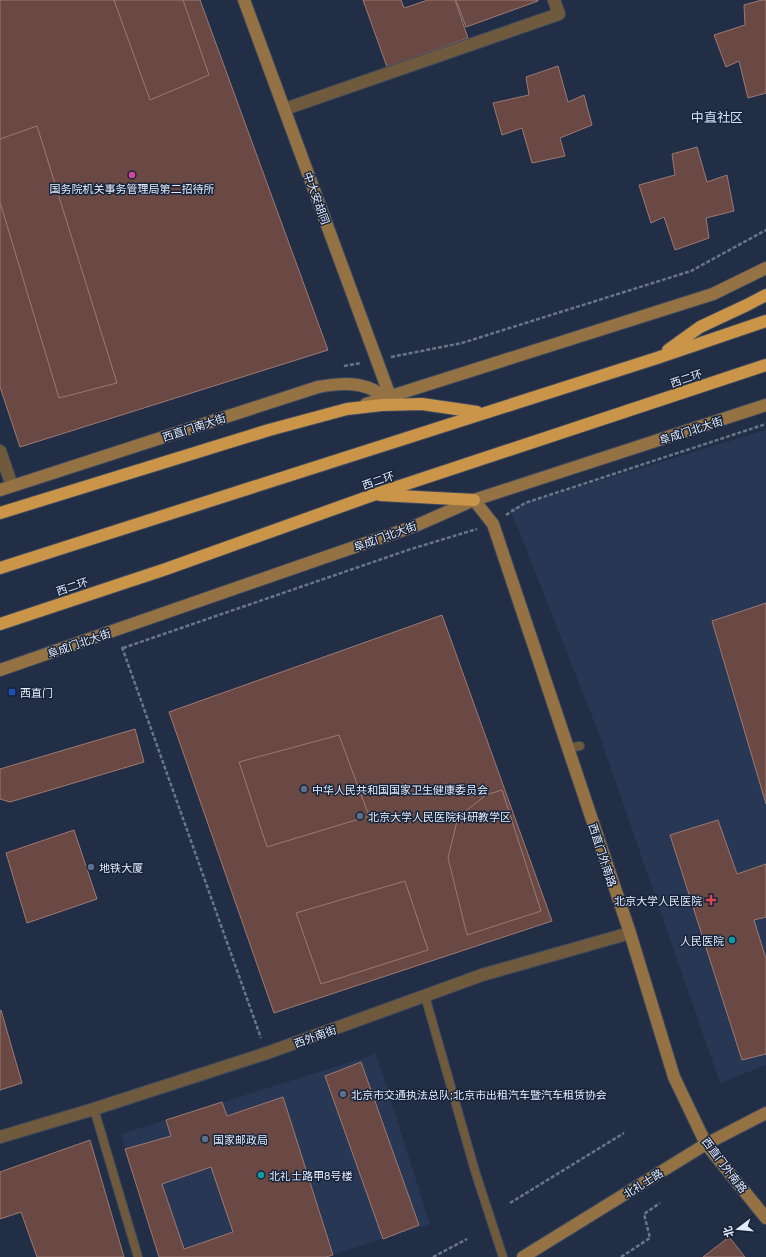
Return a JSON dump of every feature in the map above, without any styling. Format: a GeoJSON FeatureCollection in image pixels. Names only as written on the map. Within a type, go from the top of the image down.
{"type":"FeatureCollection","features":[{"type":"Feature","properties":{"kind":"highway"},"geometry":{"type":"LineString","coordinates":[[657,358],[700,327],[747,306],[766,295]]}},
{"type":"Feature","properties":{"kind":"highway"},"geometry":{"type":"LineString","coordinates":[[0,568],[657,358],[766,321]]}},
{"type":"Feature","properties":{"kind":"highway","name":"西二环"},"geometry":{"type":"LineString","coordinates":[[0,624],[166,569],[373,495],[766,365]]}},
{"type":"Feature","properties":{"kind":"highway"},"geometry":{"type":"LineString","coordinates":[[390,396],[396,402],[410,405]]}},
{"type":"Feature","properties":{"kind":"highway"},"geometry":{"type":"LineString","coordinates":[[0,513],[190,454],[300,421],[346,409],[382,405],[436,405],[476,412],[494,409]]}},
{"type":"Feature","properties":{"kind":"highway"},"geometry":{"type":"LineString","coordinates":[[373,495],[474,500]]}},
{"type":"Feature","properties":{"kind":"street","name":"中大安胡同"},"geometry":{"type":"LineString","coordinates":[[244,0],[390,396]]}},
{"type":"Feature","properties":{"kind":"street"},"geometry":{"type":"LineString","coordinates":[[285,109],[559,14],[554,0]]}},
{"type":"Feature","properties":{"kind":"street"},"geometry":{"type":"LineString","coordinates":[[346,409],[714,294],[766,268]]}},
{"type":"Feature","properties":{"kind":"street","name":"西直门南大街"},"geometry":{"type":"LineString","coordinates":[[0,490],[318,387],[337,384],[351,384],[366,387],[390,396]]}},
{"type":"Feature","properties":{"kind":"street","name":"阜成门北大街"},"geometry":{"type":"LineString","coordinates":[[2,670],[415,526],[474,500],[766,406]]}},
{"type":"Feature","properties":{"kind":"street"},"geometry":{"type":"LineString","coordinates":[[0,451],[12,486]]}},
{"type":"Feature","properties":{"kind":"street","name":"西直门外南路"},"geometry":{"type":"LineString","coordinates":[[474,500],[492,524],[630,933],[674,1077],[706,1144],[766,1218]]}},
{"type":"Feature","properties":{"kind":"street","name":"西外南街"},"geometry":{"type":"LineString","coordinates":[[0,1137],[94,1109],[267,1053],[482,975],[630,933]]}},
{"type":"Feature","properties":{"kind":"street","name":"北礼士路"},"geometry":{"type":"LineString","coordinates":[[523,1257],[706,1144],[766,1113]]}},
{"type":"Feature","properties":{"kind":"lane"},"geometry":{"type":"LineString","coordinates":[[568,748],[580,746]]}},
{"type":"Feature","properties":{"kind":"lane"},"geometry":{"type":"LineString","coordinates":[[425,996],[475,1171],[503,1257]]}},
{"type":"Feature","properties":{"kind":"lane"},"geometry":{"type":"LineString","coordinates":[[94,1109],[138,1257]]}},
{"type":"Feature","properties":{"kind":"path"},"geometry":{"type":"LineString","coordinates":[[122,648],[411,549],[492,524],[525,503],[766,424]]}},
{"type":"Feature","properties":{"kind":"path"},"geometry":{"type":"LineString","coordinates":[[116,631],[267,1053]]}},
{"type":"Feature","properties":{"kind":"path"},"geometry":{"type":"LineString","coordinates":[[510,1203],[624,1133]]}},
{"type":"Feature","properties":{"kind":"path"},"geometry":{"type":"LineString","coordinates":[[621,1257],[650,1238],[644,1214],[660,1203]]}},
{"type":"Feature","properties":{"kind":"path"},"geometry":{"type":"LineString","coordinates":[[433,1257],[467,1239]]}},
{"type":"Feature","properties":{"kind":"shaded area","name":"北京大学人民医院"},"geometry":{"type":"Polygon","coordinates":[[[766,430],[766,1065],[720,1083],[599,734],[510,508],[766,430]]]}},
{"type":"Feature","properties":{"kind":"shaded area"},"geometry":{"type":"Polygon","coordinates":[[[376,1054],[430,1224],[326,1257],[159,1257],[121,1134],[376,1054]]]}},
{"type":"Feature","properties":{"kind":"building"},"geometry":{"type":"Polygon","coordinates":[[[0,0],[104,0],[123,56],[11,93],[6,60],[0,62],[0,0]]]}},
{"type":"Feature","properties":{"kind":"building","name":"国务院机关事务管理局第二招待所"},"geometry":{"type":"Polygon","coordinates":[[[0,0],[200,0],[328,350],[20,447],[0,387],[0,0]]]}},
{"type":"Feature","properties":{"kind":"building"},"geometry":{"type":"Polygon","coordinates":[[[114,0],[183,0],[209,75],[150,100],[114,0]]]}},
{"type":"Feature","properties":{"kind":"building"},"geometry":{"type":"Polygon","coordinates":[[[363,0],[401,0],[404,8],[428,0],[455,0],[468,38],[387,67],[363,0]]]}},
{"type":"Feature","properties":{"kind":"building"},"geometry":{"type":"Polygon","coordinates":[[[456,0],[538,0],[538,1],[466,27],[456,0]]]}},
{"type":"Feature","properties":{"kind":"building"},"geometry":{"type":"Polygon","coordinates":[[[766,0],[766,93],[748,98],[739,61],[726,67],[714,35],[745,25],[744,5],[766,0]]]}},
{"type":"Feature","properties":{"kind":"building"},"geometry":{"type":"Polygon","coordinates":[[[558,66],[568,102],[584,95],[592,125],[560,138],[565,156],[532,163],[522,128],[502,135],[493,103],[529,95],[526,77],[558,66]]]}},
{"type":"Feature","properties":{"kind":"building"},"geometry":{"type":"Polygon","coordinates":[[[37,126],[117,383],[59,398],[0,202],[0,139],[37,126]]]}},
{"type":"Feature","properties":{"kind":"building"},"geometry":{"type":"Polygon","coordinates":[[[697,147],[707,182],[727,175],[734,211],[706,218],[709,238],[675,250],[664,217],[651,223],[639,185],[675,175],[672,154],[697,147]]]}},
{"type":"Feature","properties":{"kind":"building"},"geometry":{"type":"Polygon","coordinates":[[[766,603],[766,804],[712,621],[766,603]]]}},
{"type":"Feature","properties":{"kind":"building","name":"北京大学人民医院科研教学区"},"geometry":{"type":"Polygon","coordinates":[[[442,615],[552,921],[274,1013],[169,712],[442,615]]]}},
{"type":"Feature","properties":{"kind":"building"},"geometry":{"type":"Polygon","coordinates":[[[135,729],[144,762],[10,802],[0,799],[0,769],[135,729]]]}},
{"type":"Feature","properties":{"kind":"building","name":"中华人民共和国国家卫生健康委员会"},"geometry":{"type":"Polygon","coordinates":[[[339,735],[369,816],[267,847],[239,762],[339,735]]]}},
{"type":"Feature","properties":{"kind":"building"},"geometry":{"type":"Polygon","coordinates":[[[502,790],[541,911],[467,935],[448,858],[458,817],[486,795],[502,790]]]}},
{"type":"Feature","properties":{"kind":"building","name":"人民医院"},"geometry":{"type":"Polygon","coordinates":[[[718,820],[737,874],[766,864],[766,917],[754,920],[766,959],[766,1054],[742,1060],[670,835],[718,820]]]}},
{"type":"Feature","properties":{"kind":"building"},"geometry":{"type":"Polygon","coordinates":[[[74,830],[97,899],[27,923],[6,853],[74,830]]]}},
{"type":"Feature","properties":{"kind":"building"},"geometry":{"type":"Polygon","coordinates":[[[405,881],[428,950],[321,984],[296,913],[405,881]]]}},
{"type":"Feature","properties":{"kind":"building"},"geometry":{"type":"Polygon","coordinates":[[[1,1010],[22,1083],[0,1090],[0,1011],[1,1010]]]}},
{"type":"Feature","properties":{"kind":"building"},"geometry":{"type":"Polygon","coordinates":[[[361,1062],[419,1225],[383,1239],[325,1076],[361,1062]]]}},
{"type":"Feature","properties":{"kind":"building","name":"北礼士路甲8号楼"},"geometry":{"type":"Polygon","coordinates":[[[283,1097],[333,1255],[326,1257],[159,1257],[125,1149],[171,1136],[166,1120],[222,1102],[227,1116],[283,1097]],[[211,1167],[162,1184],[184,1249],[233,1232],[211,1167]]]}},
{"type":"Feature","properties":{"kind":"building"},"geometry":{"type":"Polygon","coordinates":[[[90,1140],[124,1257],[37,1257],[21,1212],[0,1219],[0,1172],[90,1140]]]}},
{"type":"Feature","properties":{"kind":"building"},"geometry":{"type":"Polygon","coordinates":[[[729,1237],[745,1257],[703,1257],[729,1237]]]}},
{"type":"Feature","properties":{"kind":"place","name":"国务院机关事务管理局第二招待所"},"geometry":{"type":"Point","coordinates":[132,175]}},
{"type":"Feature","properties":{"kind":"place","name":"西直门"},"geometry":{"type":"Point","coordinates":[12,692]}},
{"type":"Feature","properties":{"kind":"place","name":"中华人民共和国国家卫生健康委员会"},"geometry":{"type":"Point","coordinates":[304,789]}},
{"type":"Feature","properties":{"kind":"place","name":"北京大学人民医院科研教学区"},"geometry":{"type":"Point","coordinates":[360,816]}},
{"type":"Feature","properties":{"kind":"place","name":"地铁大厦"},"geometry":{"type":"Point","coordinates":[91,867]}},
{"type":"Feature","properties":{"kind":"place","name":"北京大学人民医院"},"geometry":{"type":"Point","coordinates":[711,900]}},
{"type":"Feature","properties":{"kind":"place","name":"人民医院"},"geometry":{"type":"Point","coordinates":[732,940]}},
{"type":"Feature","properties":{"kind":"place","name":"北京市交通执法总队;北京市出租汽车暨汽车租赁协会"},"geometry":{"type":"Point","coordinates":[343,1094]}},
{"type":"Feature","properties":{"kind":"place","name":"国家邮政局"},"geometry":{"type":"Point","coordinates":[205,1139]}},
{"type":"Feature","properties":{"kind":"place","name":"北礼士路甲8号楼"},"geometry":{"type":"Point","coordinates":[261,1175]}},
{"type":"Feature","properties":{"kind":"district","name":"中直社区"},"geometry":{"type":"Point","coordinates":[717,117]}}]}
